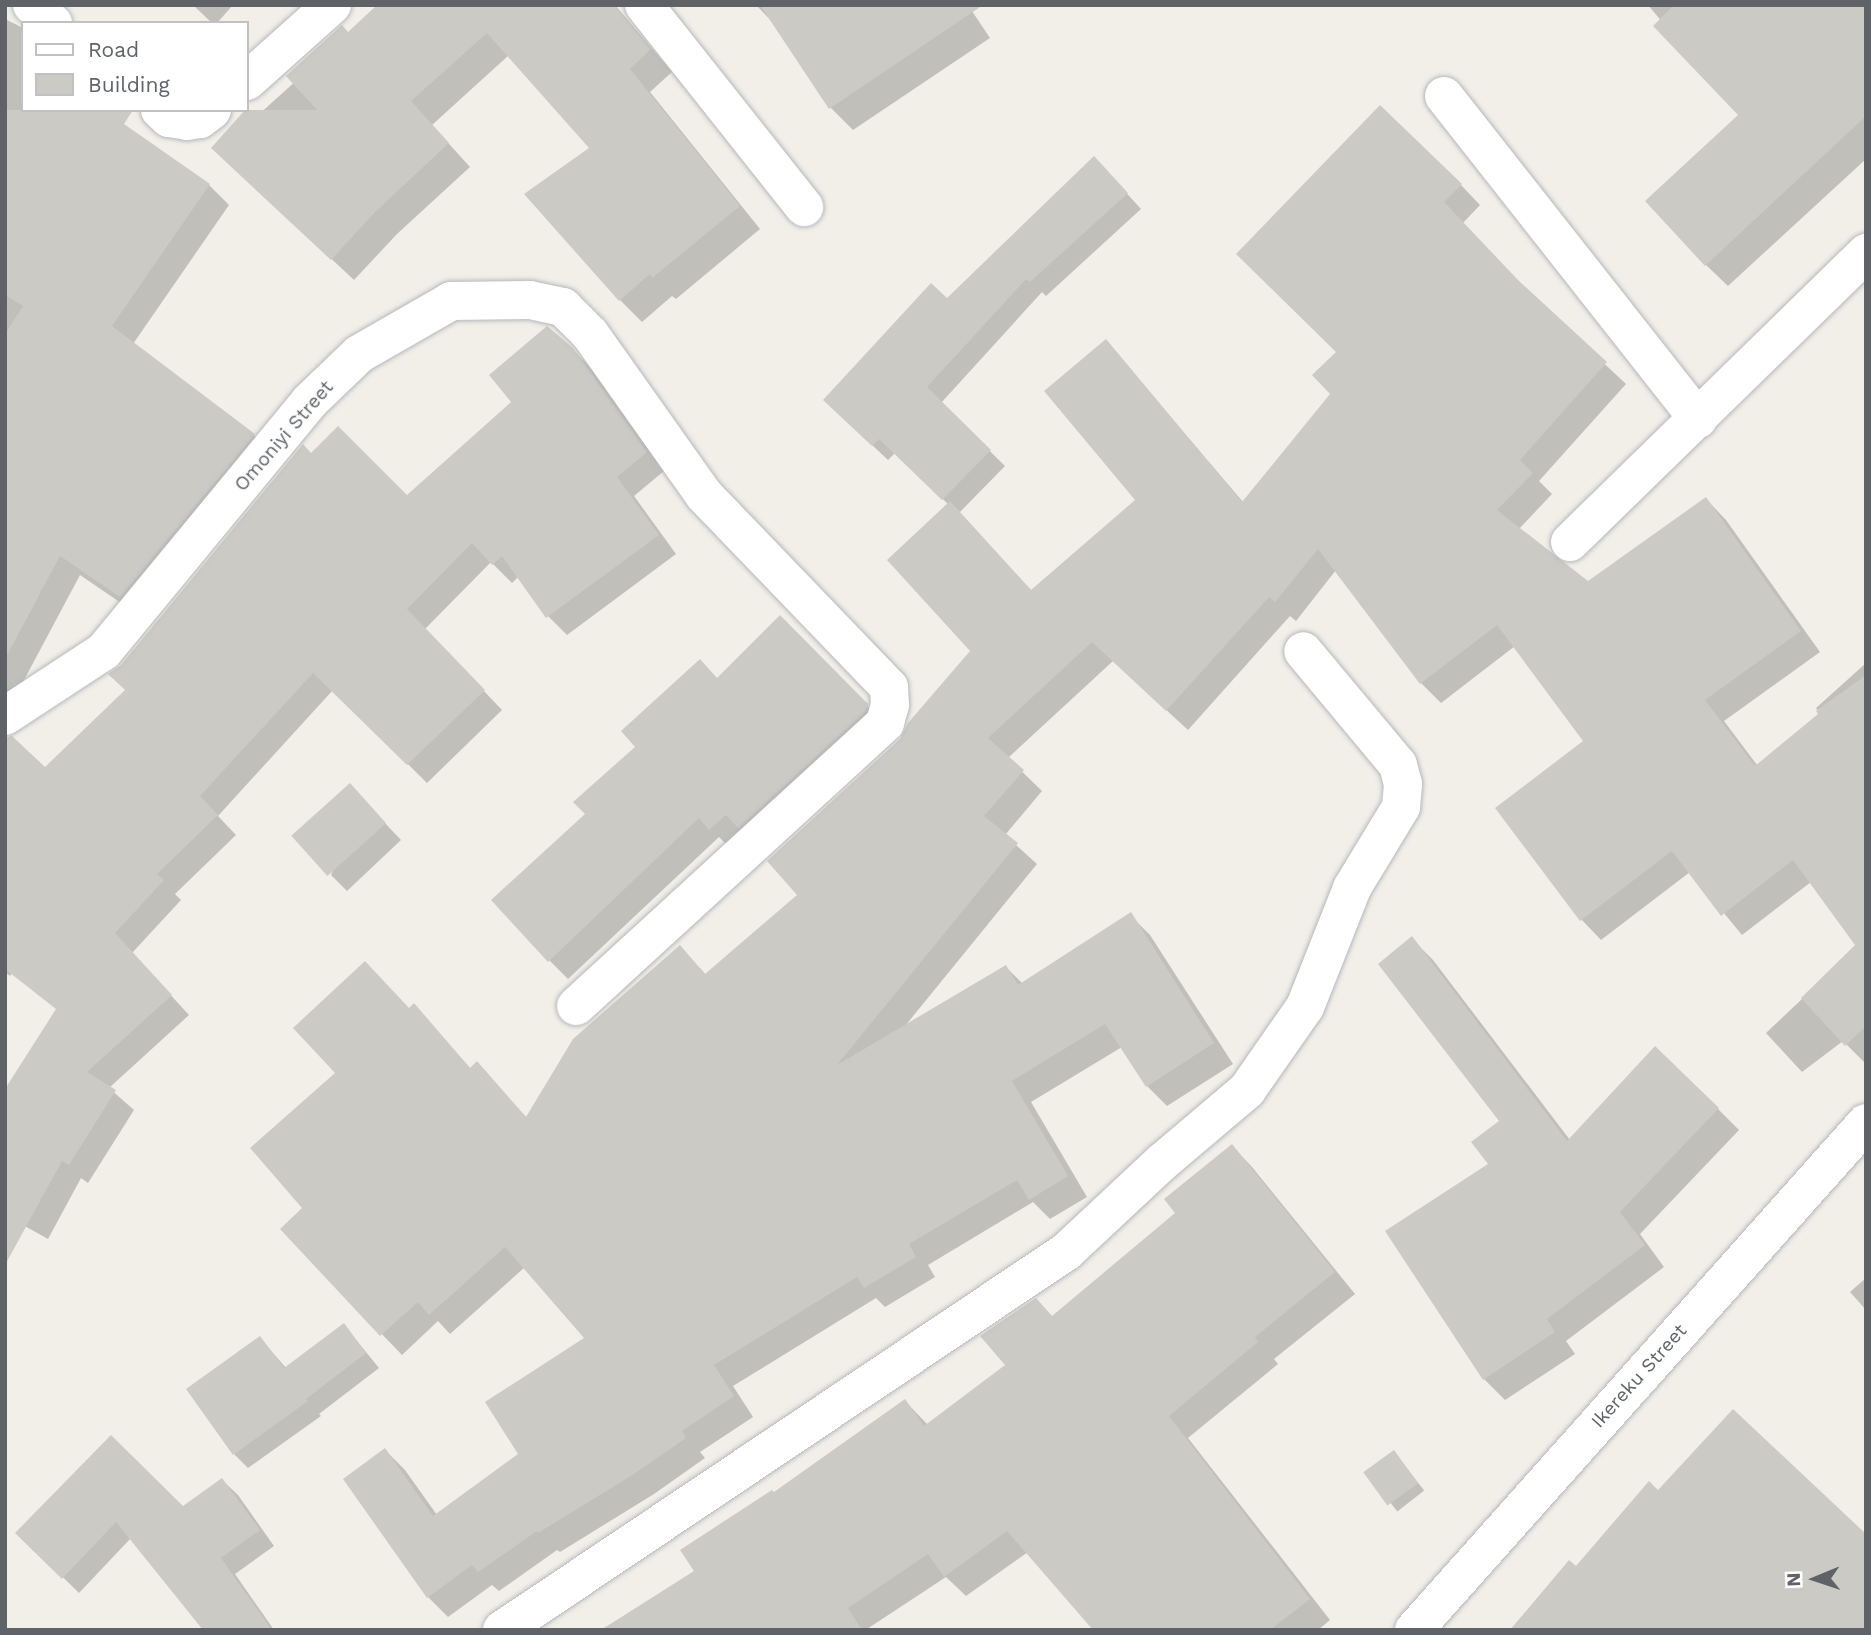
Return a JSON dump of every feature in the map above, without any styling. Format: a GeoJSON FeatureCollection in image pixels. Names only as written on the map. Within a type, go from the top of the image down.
{"type":"FeatureCollection","features":[{"type":"Feature","properties":{"kind":"street"},"geometry":{"type":"LineString","coordinates":[[32,5],[51,21]]}},
{"type":"Feature","properties":{"kind":"street"},"geometry":{"type":"LineString","coordinates":[[248,80],[331,5]]}},
{"type":"Feature","properties":{"kind":"street"},"geometry":{"type":"LineString","coordinates":[[644,5],[804,207]]}},
{"type":"Feature","properties":{"kind":"street"},"geometry":{"type":"LineString","coordinates":[[1444,96],[1698,419]]}},
{"type":"Feature","properties":{"kind":"street"},"geometry":{"type":"LineString","coordinates":[[162,112],[169,118],[187,121],[200,119],[209,112]]}},
{"type":"Feature","properties":{"kind":"street"},"geometry":{"type":"LineString","coordinates":[[1570,542],[1866,253]]}},
{"type":"Feature","properties":{"kind":"street","name":"Omoniyi Street"},"geometry":{"type":"LineString","coordinates":[[5,716],[104,651],[309,402],[359,354],[451,302],[530,300],[563,307],[590,334],[704,495],[889,687],[890,705],[885,723],[576,1006]]}},
{"type":"Feature","properties":{"kind":"street"},"geometry":{"type":"LineString","coordinates":[[502,1630],[1067,1251],[1161,1163],[1247,1090],[1305,1007],[1352,888],[1401,807],[1403,784],[1398,765],[1303,651]]}},
{"type":"Feature","properties":{"kind":"street","name":"Ikereku Street"},"geometry":{"type":"LineString","coordinates":[[1414,1630],[1866,1123]]}},
{"type":"Feature","properties":{"kind":"building"},"geometry":{"type":"Polygon","coordinates":[[[377,5],[614,5],[651,49],[630,69],[740,206],[652,278],[650,274],[619,301],[524,194],[589,148],[487,33],[411,101],[449,143],[375,212],[331,260],[211,148],[248,110],[317,110],[286,76],[342,25],[348,32],[377,5]]]}},
{"type":"Feature","properties":{"kind":"building"},"geometry":{"type":"Polygon","coordinates":[[[760,5],[983,5],[829,109],[760,5]]]}},
{"type":"Feature","properties":{"kind":"building"},"geometry":{"type":"Polygon","coordinates":[[[1674,5],[1866,5],[1866,116],[1705,266],[1645,201],[1738,115],[1653,26],[1674,5]]]}},
{"type":"Feature","properties":{"kind":"building"},"geometry":{"type":"Polygon","coordinates":[[[1380,105],[1462,184],[1444,202],[1519,281],[1607,362],[1520,460],[1533,473],[1497,510],[1588,581],[1706,497],[1801,631],[1705,700],[1755,766],[1818,714],[1816,711],[1866,675],[1866,1026],[1845,1046],[1801,998],[1855,945],[1793,860],[1721,916],[1672,851],[1580,921],[1495,808],[1583,741],[1497,625],[1420,684],[1318,549],[1275,602],[1269,597],[1166,711],[1092,642],[988,738],[1024,770],[984,816],[1018,843],[837,1065],[1006,965],[1018,985],[1131,912],[1214,1043],[1146,1087],[1105,1024],[1012,1081],[1068,1176],[1029,1200],[1017,1180],[909,1244],[916,1257],[864,1288],[857,1277],[714,1365],[734,1396],[682,1431],[686,1438],[634,1474],[538,1533],[537,1531],[478,1572],[472,1565],[427,1598],[343,1479],[385,1448],[433,1516],[518,1454],[485,1402],[584,1338],[505,1247],[429,1315],[418,1302],[380,1336],[280,1229],[302,1208],[250,1148],[335,1073],[293,1028],[365,961],[409,1008],[414,1003],[470,1068],[477,1061],[526,1117],[573,1039],[680,945],[705,974],[797,895],[767,861],[900,739],[908,723],[970,651],[887,560],[950,501],[1031,590],[1135,500],[1044,391],[1106,339],[1242,502],[1330,394],[1312,375],[1336,352],[1236,254],[1380,105]]]}},
{"type":"Feature","properties":{"kind":"building"},"geometry":{"type":"Polygon","coordinates":[[[5,110],[132,112],[124,124],[210,184],[112,326],[255,434],[120,597],[60,556],[5,659],[5,334],[23,306],[5,295],[5,110]]]}},
{"type":"Feature","properties":{"kind":"building"},"geometry":{"type":"Polygon","coordinates":[[[1094,156],[1128,193],[1030,282],[1026,279],[927,387],[991,450],[942,500],[879,439],[872,446],[823,400],[931,283],[947,298],[1094,156]]]}},
{"type":"Feature","properties":{"kind":"building"},"geometry":{"type":"Polygon","coordinates":[[[547,326],[573,348],[647,452],[617,477],[659,535],[546,618],[502,556],[492,565],[472,543],[407,609],[485,690],[407,765],[313,673],[200,796],[218,815],[157,874],[164,880],[115,933],[172,995],[87,1072],[116,1090],[69,1165],[62,1161],[5,1265],[5,1089],[56,1009],[5,969],[5,738],[12,736],[45,767],[125,690],[108,674],[121,665],[303,444],[311,453],[338,426],[407,495],[511,402],[489,375],[547,326]]]}},
{"type":"Feature","properties":{"kind":"building"},"geometry":{"type":"Polygon","coordinates":[[[780,615],[868,704],[866,711],[738,828],[726,815],[709,830],[699,818],[548,962],[491,900],[585,814],[573,802],[635,747],[621,731],[700,659],[717,678],[780,615]]]}},
{"type":"Feature","properties":{"kind":"building"},"geometry":{"type":"Polygon","coordinates":[[[350,783],[386,823],[327,876],[291,836],[350,783]]]}},
{"type":"Feature","properties":{"kind":"building"},"geometry":{"type":"Polygon","coordinates":[[[1412,936],[1567,1141],[1655,1046],[1719,1108],[1620,1212],[1645,1245],[1547,1319],[1555,1332],[1483,1380],[1385,1231],[1488,1164],[1471,1142],[1499,1121],[1378,964],[1412,936]]]}},
{"type":"Feature","properties":{"kind":"building"},"geometry":{"type":"Polygon","coordinates":[[[1232,1144],[1335,1272],[1255,1337],[1258,1342],[1169,1416],[1310,1599],[1270,1630],[1093,1630],[1007,1531],[944,1577],[928,1554],[848,1608],[862,1630],[601,1630],[694,1571],[680,1550],[772,1490],[774,1492],[905,1399],[924,1426],[1005,1365],[980,1336],[1036,1298],[1052,1316],[1175,1213],[1164,1199],[1232,1144]]]}},
{"type":"Feature","properties":{"kind":"building"},"geometry":{"type":"Polygon","coordinates":[[[344,1323],[366,1353],[306,1399],[308,1401],[233,1455],[186,1389],[260,1336],[284,1368],[344,1323]]]}},
{"type":"Feature","properties":{"kind":"building"},"geometry":{"type":"Polygon","coordinates":[[[1733,1409],[1866,1534],[1866,1630],[1510,1630],[1569,1560],[1576,1566],[1649,1481],[1658,1490],[1733,1409]]]}},
{"type":"Feature","properties":{"kind":"building"},"geometry":{"type":"Polygon","coordinates":[[[111,1435],[183,1506],[222,1478],[260,1530],[221,1558],[272,1630],[203,1630],[116,1522],[62,1579],[15,1533],[111,1435]]]}},
{"type":"Feature","properties":{"kind":"building"},"geometry":{"type":"Polygon","coordinates":[[[1394,1450],[1418,1483],[1387,1506],[1363,1472],[1394,1450]]]}}]}
